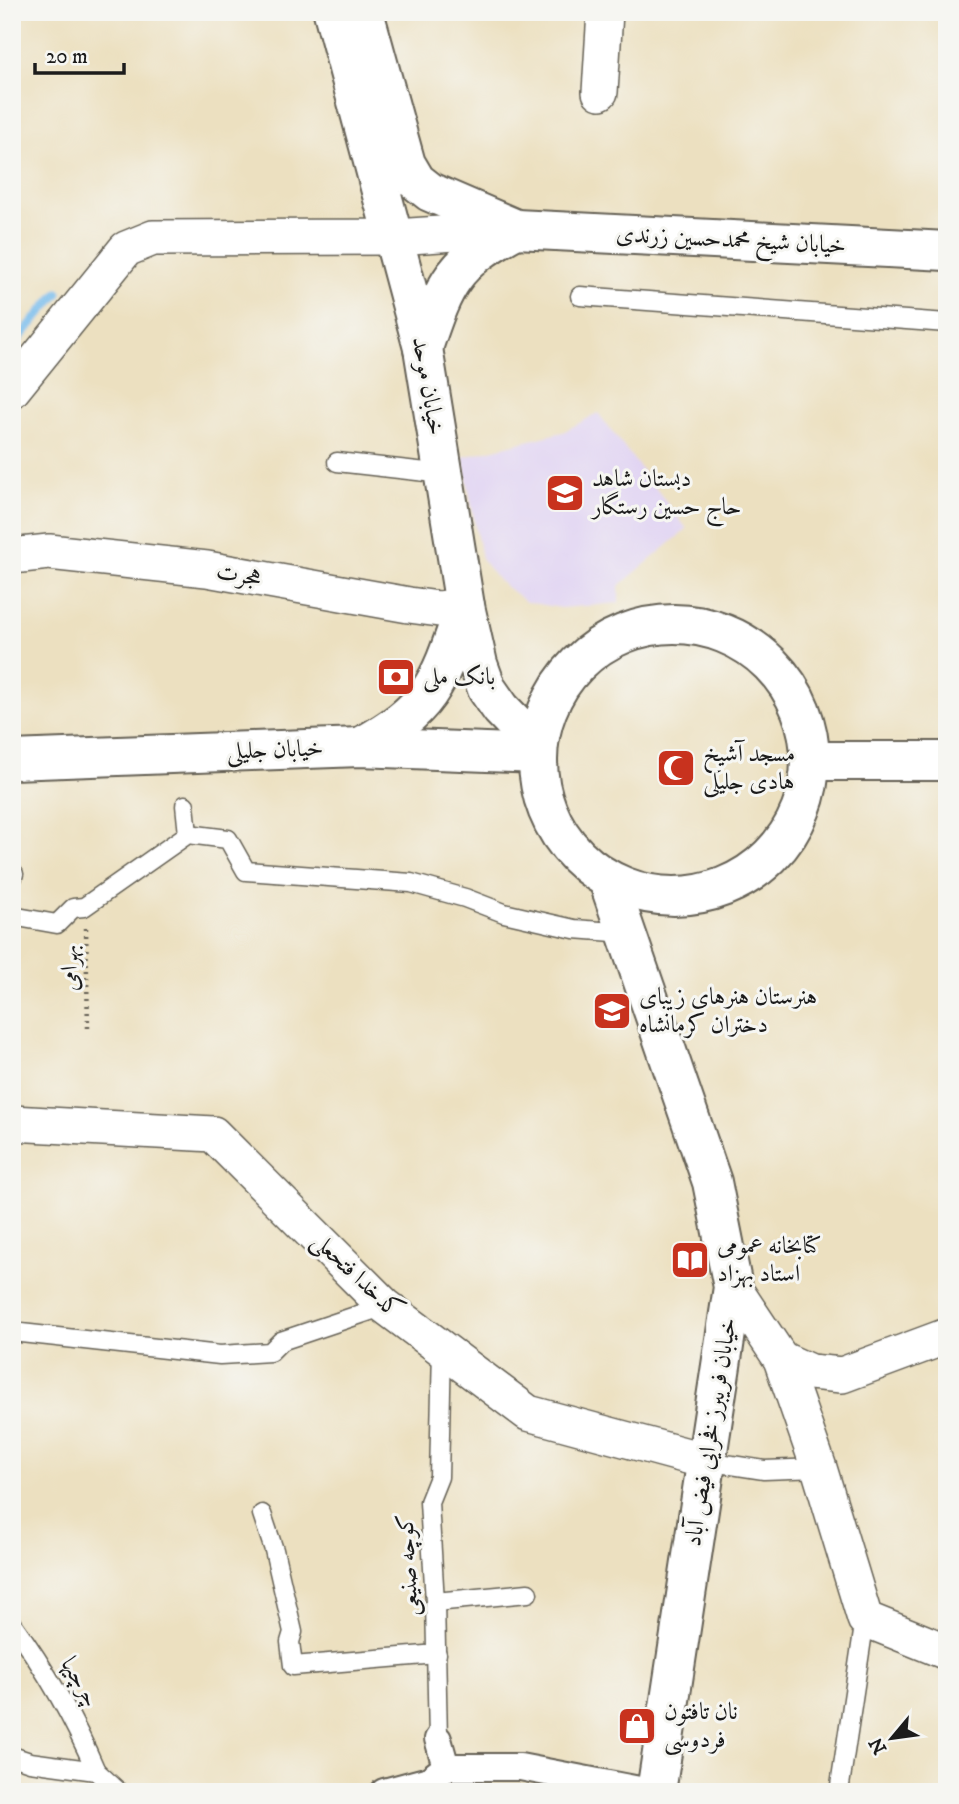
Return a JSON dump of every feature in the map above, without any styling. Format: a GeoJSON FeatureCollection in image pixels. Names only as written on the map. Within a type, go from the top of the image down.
{"type":"FeatureCollection","features":[{"type":"Feature","properties":{"kind":"main road","name":"خیابان موحد"},"geometry":{"type":"LineString","coordinates":[[333,12],[423,348],[465,606],[487,690],[538,750]]}},
{"type":"Feature","properties":{"kind":"main road"},"geometry":{"type":"LineString","coordinates":[[364,12],[406,164],[416,181],[430,192],[516,229]]}},
{"type":"Feature","properties":{"kind":"main road"},"geometry":{"type":"LineString","coordinates":[[423,348],[440,295],[459,266],[483,246],[516,229]]}},
{"type":"Feature","properties":{"kind":"main road","name":"خیابان شیخ محمدحسین زرندی"},"geometry":{"type":"LineString","coordinates":[[516,229],[947,251]]}},
{"type":"Feature","properties":{"kind":"main road"},"geometry":{"type":"LineString","coordinates":[[360,747],[396,727],[413,713],[433,687],[465,606]]}},
{"type":"Feature","properties":{"kind":"main road"},"geometry":{"type":"LineString","coordinates":[[687,624],[726,633],[761,655],[788,685],[805,721],[811,761],[805,801],[788,838],[760,867],[726,888],[686,897],[645,894],[608,880],[576,856],[553,824],[540,786],[538,750],[553,696],[577,663],[609,639],[647,626],[687,624]]}},
{"type":"Feature","properties":{"kind":"main road","name":"خیابان جلیلی"},"geometry":{"type":"LineString","coordinates":[[12,760],[360,747],[538,750]]}},
{"type":"Feature","properties":{"kind":"main road"},"geometry":{"type":"LineString","coordinates":[[811,761],[947,761]]}},
{"type":"Feature","properties":{"kind":"main road","name":"خیابان فریبرز فخرایی فیض آباد"},"geometry":{"type":"LineString","coordinates":[[608,880],[712,1182],[733,1287],[656,1792]]}},
{"type":"Feature","properties":{"kind":"street"},"geometry":{"type":"LineString","coordinates":[[600,92],[605,12]]}},
{"type":"Feature","properties":{"kind":"street"},"geometry":{"type":"LineString","coordinates":[[12,390],[126,248],[153,238],[395,237],[516,229]]}},
{"type":"Feature","properties":{"kind":"street","name":"هجرت"},"geometry":{"type":"LineString","coordinates":[[12,556],[49,552],[207,569],[409,605],[439,608],[465,606]]}},
{"type":"Feature","properties":{"kind":"street","name":"کدخدا فتحعلی"},"geometry":{"type":"LineString","coordinates":[[12,1123],[213,1134],[385,1306],[528,1413],[706,1461]]}},
{"type":"Feature","properties":{"kind":"street"},"geometry":{"type":"LineString","coordinates":[[733,1287],[781,1359],[819,1468],[865,1619],[947,1652]]}},
{"type":"Feature","properties":{"kind":"street"},"geometry":{"type":"LineString","coordinates":[[781,1359],[810,1371],[842,1375],[947,1336]]}},
{"type":"Feature","properties":{"kind":"street"},"geometry":{"type":"LineString","coordinates":[[438,1738],[446,1767]]}},
{"type":"Feature","properties":{"kind":"street"},"geometry":{"type":"LineString","coordinates":[[384,1792],[429,1780],[446,1767],[520,1767],[650,1792]]}},
{"type":"Feature","properties":{"kind":"lane"},"geometry":{"type":"LineString","coordinates":[[580,296],[947,323]]}},
{"type":"Feature","properties":{"kind":"lane"},"geometry":{"type":"LineString","coordinates":[[337,462],[444,474]]}},
{"type":"Feature","properties":{"kind":"lane"},"geometry":{"type":"LineString","coordinates":[[185,805],[188,835]]}},
{"type":"Feature","properties":{"kind":"lane"},"geometry":{"type":"LineString","coordinates":[[12,916],[57,925],[74,908],[85,907],[188,835],[228,839],[246,871],[411,883],[466,898],[504,913],[575,929],[627,933]]}},
{"type":"Feature","properties":{"kind":"lane"},"geometry":{"type":"LineString","coordinates":[[12,1332],[220,1355],[270,1352],[281,1341],[385,1306]]}},
{"type":"Feature","properties":{"kind":"lane","name":"کوچه صنیعی"},"geometry":{"type":"LineString","coordinates":[[438,1738],[437,1654],[429,1502],[439,1477],[442,1349]]}},
{"type":"Feature","properties":{"kind":"lane"},"geometry":{"type":"LineString","coordinates":[[706,1461],[764,1470],[819,1468]]}},
{"type":"Feature","properties":{"kind":"lane"},"geometry":{"type":"LineString","coordinates":[[262,1514],[274,1550],[293,1632],[290,1642],[293,1666],[437,1654]]}},
{"type":"Feature","properties":{"kind":"lane"},"geometry":{"type":"LineString","coordinates":[[435,1602],[528,1593]]}},
{"type":"Feature","properties":{"kind":"lane"},"geometry":{"type":"LineString","coordinates":[[839,1792],[865,1619]]}},
{"type":"Feature","properties":{"kind":"lane","name":"چرچیها"},"geometry":{"type":"LineString","coordinates":[[12,1623],[47,1671],[74,1720],[96,1771]]}},
{"type":"Feature","properties":{"kind":"lane"},"geometry":{"type":"LineString","coordinates":[[12,1756],[96,1771],[119,1792]]}},
{"type":"Feature","properties":{"kind":"path","name":"بهرامی"},"geometry":{"type":"LineString","coordinates":[[85,907],[88,1028]]}},
{"type":"Feature","properties":{"kind":"shaded area","name":"دبستان شاهد حاج حسین رستگار"},"geometry":{"type":"Polygon","coordinates":[[[598,413],[687,529],[619,586],[619,603],[561,608],[526,602],[499,581],[481,558],[463,457],[563,432],[598,413]]]}},
{"type":"Feature","properties":{"kind":"waterway"},"geometry":{"type":"LineString","coordinates":[[12,346],[58,293]]}},
{"type":"Feature","properties":{"kind":"place","name":"دبستان شاهد حاج حسین رستگار"},"geometry":{"type":"Point","coordinates":[565,493]}},
{"type":"Feature","properties":{"kind":"place","name":"بانک ملی"},"geometry":{"type":"Point","coordinates":[396,677]}},
{"type":"Feature","properties":{"kind":"place","name":"مسجد آشیخ هادی جلیلی"},"geometry":{"type":"Point","coordinates":[676,768]}},
{"type":"Feature","properties":{"kind":"place","name":"هنرستان هنرهای زیبای دختران کرمانشاه"},"geometry":{"type":"Point","coordinates":[612,1011]}},
{"type":"Feature","properties":{"kind":"place","name":"کتابخانه عمومی استاد بهزاد"},"geometry":{"type":"Point","coordinates":[690,1260]}},
{"type":"Feature","properties":{"kind":"place","name":"نان تافتون فردوسی"},"geometry":{"type":"Point","coordinates":[637,1726]}}]}
